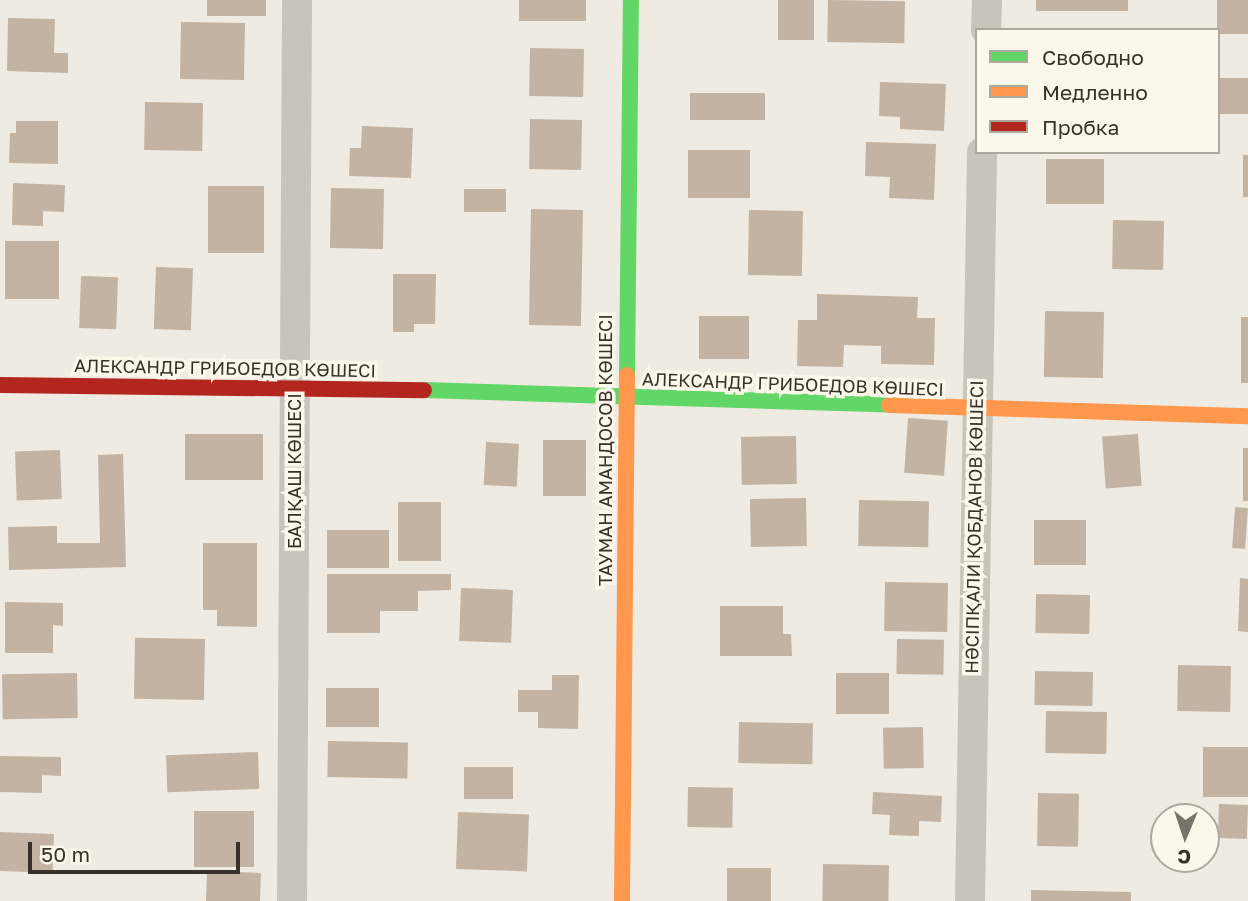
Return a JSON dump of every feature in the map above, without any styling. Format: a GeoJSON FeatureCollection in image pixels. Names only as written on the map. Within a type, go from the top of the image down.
{"type":"FeatureCollection","features":[{"type":"Feature","properties":{"kind":"street","name":"БАЛҚАШ КӨШЕСІ"},"geometry":{"type":"LineString","coordinates":[[292,901],[296,0]]}},
{"type":"Feature","properties":{"kind":"street","name":"ТАУМАН АМАНДОСОВ КӨШЕСІ"},"geometry":{"type":"LineString","coordinates":[[622,901],[631,0]]}},
{"type":"Feature","properties":{"kind":"street"},"geometry":{"type":"LineString","coordinates":[[986,28],[987,0]]}},
{"type":"Feature","properties":{"kind":"street","name":"НӘСІПҚАЛИ ҚОБДАНОВ КӨШЕСІ"},"geometry":{"type":"LineString","coordinates":[[970,901],[975,410],[982,154]]}},
{"type":"Feature","properties":{"kind":"street","name":"АЛЕКСАНДР ГРИБОЕДОВ КӨШЕСІ"},"geometry":{"type":"LineString","coordinates":[[0,385],[294,386],[975,410],[1248,416]]}},
{"type":"Feature","properties":{"kind":"building"},"geometry":{"type":"Polygon","coordinates":[[[207,0],[266,0],[266,16],[207,16],[207,0]]]}},
{"type":"Feature","properties":{"kind":"building"},"geometry":{"type":"Polygon","coordinates":[[[519,0],[586,0],[586,21],[519,21],[519,0]]]}},
{"type":"Feature","properties":{"kind":"building"},"geometry":{"type":"Polygon","coordinates":[[[778,0],[814,0],[814,40],[778,40],[778,0]]]}},
{"type":"Feature","properties":{"kind":"building"},"geometry":{"type":"Polygon","coordinates":[[[828,0],[905,1],[904,43],[827,42],[828,0]]]}},
{"type":"Feature","properties":{"kind":"building"},"geometry":{"type":"Polygon","coordinates":[[[1036,0],[1128,0],[1128,11],[1036,11],[1036,0]]]}},
{"type":"Feature","properties":{"kind":"building"},"geometry":{"type":"Polygon","coordinates":[[[1217,0],[1248,0],[1248,34],[1220,34],[1220,28],[1217,28],[1217,0]]]}},
{"type":"Feature","properties":{"kind":"building"},"geometry":{"type":"Polygon","coordinates":[[[8,18],[55,19],[54,53],[68,53],[68,73],[7,71],[8,18]]]}},
{"type":"Feature","properties":{"kind":"building"},"geometry":{"type":"Polygon","coordinates":[[[181,22],[245,23],[244,80],[180,79],[181,22]]]}},
{"type":"Feature","properties":{"kind":"building"},"geometry":{"type":"Polygon","coordinates":[[[530,48],[584,49],[583,97],[529,96],[530,48]]]}},
{"type":"Feature","properties":{"kind":"building"},"geometry":{"type":"Polygon","coordinates":[[[1220,78],[1248,78],[1248,114],[1220,114],[1220,78]]]}},
{"type":"Feature","properties":{"kind":"building"},"geometry":{"type":"Polygon","coordinates":[[[880,82],[946,84],[944,131],[900,129],[900,117],[879,116],[880,82]]]}},
{"type":"Feature","properties":{"kind":"building"},"geometry":{"type":"Polygon","coordinates":[[[690,93],[765,93],[765,120],[690,120],[690,93]]]}},
{"type":"Feature","properties":{"kind":"building"},"geometry":{"type":"Polygon","coordinates":[[[145,102],[203,103],[202,151],[144,150],[145,102]]]}},
{"type":"Feature","properties":{"kind":"building"},"geometry":{"type":"Polygon","coordinates":[[[530,119],[582,120],[581,170],[529,169],[530,119]]]}},
{"type":"Feature","properties":{"kind":"building"},"geometry":{"type":"Polygon","coordinates":[[[16,121],[58,121],[58,164],[9,163],[10,133],[16,133],[16,121]]]}},
{"type":"Feature","properties":{"kind":"building"},"geometry":{"type":"Polygon","coordinates":[[[362,126],[413,128],[411,178],[349,176],[350,148],[361,148],[362,126]]]}},
{"type":"Feature","properties":{"kind":"building"},"geometry":{"type":"Polygon","coordinates":[[[866,142],[936,144],[934,200],[889,198],[890,177],[865,176],[866,142]]]}},
{"type":"Feature","properties":{"kind":"building"},"geometry":{"type":"Polygon","coordinates":[[[688,150],[750,150],[750,198],[688,198],[688,150]]]}},
{"type":"Feature","properties":{"kind":"building"},"geometry":{"type":"Polygon","coordinates":[[[1243,155],[1248,155],[1248,197],[1243,197],[1243,155]]]}},
{"type":"Feature","properties":{"kind":"building"},"geometry":{"type":"Polygon","coordinates":[[[1046,159],[1104,159],[1104,204],[1046,204],[1046,159]]]}},
{"type":"Feature","properties":{"kind":"building"},"geometry":{"type":"Polygon","coordinates":[[[13,183],[65,185],[64,212],[43,211],[43,226],[12,225],[13,183]]]}},
{"type":"Feature","properties":{"kind":"building"},"geometry":{"type":"Polygon","coordinates":[[[208,186],[264,186],[264,253],[208,253],[208,186]]]}},
{"type":"Feature","properties":{"kind":"building"},"geometry":{"type":"Polygon","coordinates":[[[331,188],[384,189],[383,249],[330,248],[331,188]]]}},
{"type":"Feature","properties":{"kind":"building"},"geometry":{"type":"Polygon","coordinates":[[[464,189],[506,189],[506,212],[464,212],[464,189]]]}},
{"type":"Feature","properties":{"kind":"building"},"geometry":{"type":"Polygon","coordinates":[[[531,209],[583,210],[581,326],[529,325],[531,209]]]}},
{"type":"Feature","properties":{"kind":"building"},"geometry":{"type":"Polygon","coordinates":[[[749,210],[803,211],[802,276],[748,275],[749,210]]]}},
{"type":"Feature","properties":{"kind":"building"},"geometry":{"type":"Polygon","coordinates":[[[1113,220],[1164,221],[1163,270],[1112,269],[1113,220]]]}},
{"type":"Feature","properties":{"kind":"building"},"geometry":{"type":"Polygon","coordinates":[[[5,241],[59,241],[59,299],[5,299],[5,241]]]}},
{"type":"Feature","properties":{"kind":"building"},"geometry":{"type":"Polygon","coordinates":[[[156,267],[193,268],[191,330],[154,329],[156,267]]]}},
{"type":"Feature","properties":{"kind":"building"},"geometry":{"type":"Polygon","coordinates":[[[393,274],[436,274],[435,324],[414,324],[414,332],[393,332],[393,274]]]}},
{"type":"Feature","properties":{"kind":"building"},"geometry":{"type":"Polygon","coordinates":[[[81,276],[118,277],[116,329],[79,328],[81,276]]]}},
{"type":"Feature","properties":{"kind":"building"},"geometry":{"type":"Polygon","coordinates":[[[817,294],[918,297],[917,318],[935,318],[934,365],[881,364],[881,346],[844,345],[843,367],[797,366],[798,320],[817,320],[817,294]]]}},
{"type":"Feature","properties":{"kind":"building"},"geometry":{"type":"Polygon","coordinates":[[[1045,311],[1104,312],[1103,378],[1044,377],[1045,311]]]}},
{"type":"Feature","properties":{"kind":"building"},"geometry":{"type":"Polygon","coordinates":[[[699,316],[749,316],[749,359],[699,359],[699,316]]]}},
{"type":"Feature","properties":{"kind":"building"},"geometry":{"type":"Polygon","coordinates":[[[1241,317],[1248,317],[1248,383],[1241,383],[1241,317]]]}},
{"type":"Feature","properties":{"kind":"building"},"geometry":{"type":"Polygon","coordinates":[[[908,418],[948,421],[944,476],[904,473],[908,418]]]}},
{"type":"Feature","properties":{"kind":"building"},"geometry":{"type":"Polygon","coordinates":[[[185,434],[263,434],[263,480],[185,480],[185,434]]]}},
{"type":"Feature","properties":{"kind":"building"},"geometry":{"type":"Polygon","coordinates":[[[1138,434],[1142,486],[1106,488],[1102,437],[1138,434]]]}},
{"type":"Feature","properties":{"kind":"building"},"geometry":{"type":"Polygon","coordinates":[[[796,436],[797,484],[742,485],[741,437],[796,436]]]}},
{"type":"Feature","properties":{"kind":"building"},"geometry":{"type":"Polygon","coordinates":[[[543,440],[586,440],[586,496],[543,496],[543,440]]]}},
{"type":"Feature","properties":{"kind":"building"},"geometry":{"type":"Polygon","coordinates":[[[486,442],[519,444],[517,487],[484,485],[486,442]]]}},
{"type":"Feature","properties":{"kind":"building"},"geometry":{"type":"Polygon","coordinates":[[[1243,448],[1248,448],[1248,501],[1243,501],[1243,448]]]}},
{"type":"Feature","properties":{"kind":"building"},"geometry":{"type":"Polygon","coordinates":[[[60,450],[62,499],[17,501],[15,452],[60,450]]]}},
{"type":"Feature","properties":{"kind":"building"},"geometry":{"type":"Polygon","coordinates":[[[123,454],[126,567],[9,570],[8,527],[57,526],[57,543],[100,543],[98,455],[123,454]]]}},
{"type":"Feature","properties":{"kind":"building"},"geometry":{"type":"Polygon","coordinates":[[[806,498],[807,546],[751,547],[750,499],[806,498]]]}},
{"type":"Feature","properties":{"kind":"building"},"geometry":{"type":"Polygon","coordinates":[[[859,500],[929,501],[928,547],[858,546],[859,500]]]}},
{"type":"Feature","properties":{"kind":"building"},"geometry":{"type":"Polygon","coordinates":[[[398,502],[441,502],[441,561],[398,561],[398,502]]]}},
{"type":"Feature","properties":{"kind":"building"},"geometry":{"type":"Polygon","coordinates":[[[1235,507],[1248,508],[1245,549],[1232,548],[1235,507]]]}},
{"type":"Feature","properties":{"kind":"building"},"geometry":{"type":"Polygon","coordinates":[[[1034,520],[1086,520],[1086,565],[1034,565],[1034,520]]]}},
{"type":"Feature","properties":{"kind":"building"},"geometry":{"type":"Polygon","coordinates":[[[327,530],[389,530],[389,568],[327,568],[327,530]]]}},
{"type":"Feature","properties":{"kind":"building"},"geometry":{"type":"Polygon","coordinates":[[[203,543],[257,543],[257,627],[217,626],[217,610],[203,610],[203,543]]]}},
{"type":"Feature","properties":{"kind":"building"},"geometry":{"type":"Polygon","coordinates":[[[327,574],[451,574],[451,590],[418,591],[418,611],[380,611],[380,633],[327,633],[327,574]]]}},
{"type":"Feature","properties":{"kind":"building"},"geometry":{"type":"Polygon","coordinates":[[[1240,578],[1248,579],[1248,632],[1238,631],[1240,578]]]}},
{"type":"Feature","properties":{"kind":"building"},"geometry":{"type":"Polygon","coordinates":[[[885,582],[948,583],[947,632],[884,631],[885,582]]]}},
{"type":"Feature","properties":{"kind":"building"},"geometry":{"type":"Polygon","coordinates":[[[461,588],[513,590],[511,643],[459,641],[461,588]]]}},
{"type":"Feature","properties":{"kind":"building"},"geometry":{"type":"Polygon","coordinates":[[[1036,594],[1090,595],[1089,634],[1035,633],[1036,594]]]}},
{"type":"Feature","properties":{"kind":"building"},"geometry":{"type":"Polygon","coordinates":[[[5,602],[63,603],[63,626],[53,625],[53,653],[5,653],[5,602]]]}},
{"type":"Feature","properties":{"kind":"building"},"geometry":{"type":"Polygon","coordinates":[[[720,606],[783,606],[783,634],[791,634],[792,656],[720,656],[720,606]]]}},
{"type":"Feature","properties":{"kind":"building"},"geometry":{"type":"Polygon","coordinates":[[[135,638],[205,639],[204,700],[134,699],[135,638]]]}},
{"type":"Feature","properties":{"kind":"building"},"geometry":{"type":"Polygon","coordinates":[[[897,639],[944,640],[943,675],[896,674],[897,639]]]}},
{"type":"Feature","properties":{"kind":"building"},"geometry":{"type":"Polygon","coordinates":[[[1178,665],[1231,666],[1230,712],[1177,711],[1178,665]]]}},
{"type":"Feature","properties":{"kind":"building"},"geometry":{"type":"Polygon","coordinates":[[[1035,671],[1093,672],[1092,706],[1034,705],[1035,671]]]}},
{"type":"Feature","properties":{"kind":"building"},"geometry":{"type":"Polygon","coordinates":[[[77,673],[78,718],[3,719],[2,674],[77,673]]]}},
{"type":"Feature","properties":{"kind":"building"},"geometry":{"type":"Polygon","coordinates":[[[836,673],[889,673],[889,714],[836,714],[836,673]]]}},
{"type":"Feature","properties":{"kind":"building"},"geometry":{"type":"Polygon","coordinates":[[[552,675],[579,675],[578,729],[538,728],[538,712],[518,712],[518,690],[552,690],[552,675]]]}},
{"type":"Feature","properties":{"kind":"building"},"geometry":{"type":"Polygon","coordinates":[[[326,688],[379,688],[379,727],[326,727],[326,688]]]}},
{"type":"Feature","properties":{"kind":"building"},"geometry":{"type":"Polygon","coordinates":[[[1046,711],[1107,712],[1106,754],[1045,753],[1046,711]]]}},
{"type":"Feature","properties":{"kind":"building"},"geometry":{"type":"Polygon","coordinates":[[[739,722],[813,723],[812,764],[738,763],[739,722]]]}},
{"type":"Feature","properties":{"kind":"building"},"geometry":{"type":"Polygon","coordinates":[[[923,727],[924,768],[884,769],[883,728],[923,727]]]}},
{"type":"Feature","properties":{"kind":"building"},"geometry":{"type":"Polygon","coordinates":[[[328,741],[408,742],[407,778],[327,777],[328,741]]]}},
{"type":"Feature","properties":{"kind":"building"},"geometry":{"type":"Polygon","coordinates":[[[1203,747],[1248,747],[1248,797],[1203,797],[1203,747]]]}},
{"type":"Feature","properties":{"kind":"building"},"geometry":{"type":"Polygon","coordinates":[[[258,752],[259,789],[167,792],[166,755],[258,752]]]}},
{"type":"Feature","properties":{"kind":"building"},"geometry":{"type":"Polygon","coordinates":[[[0,756],[61,757],[61,776],[42,775],[42,793],[0,792],[0,756]]]}},
{"type":"Feature","properties":{"kind":"building"},"geometry":{"type":"Polygon","coordinates":[[[464,767],[513,767],[513,799],[464,799],[464,767]]]}},
{"type":"Feature","properties":{"kind":"building"},"geometry":{"type":"Polygon","coordinates":[[[688,787],[733,788],[732,828],[687,827],[688,787]]]}},
{"type":"Feature","properties":{"kind":"building"},"geometry":{"type":"Polygon","coordinates":[[[873,792],[942,796],[941,822],[919,821],[919,836],[889,835],[890,815],[872,814],[873,792]]]}},
{"type":"Feature","properties":{"kind":"building"},"geometry":{"type":"Polygon","coordinates":[[[1038,793],[1079,794],[1078,847],[1037,846],[1038,793]]]}},
{"type":"Feature","properties":{"kind":"building"},"geometry":{"type":"Polygon","coordinates":[[[1220,804],[1248,805],[1247,839],[1220,838],[1220,804]]]}},
{"type":"Feature","properties":{"kind":"building"},"geometry":{"type":"Polygon","coordinates":[[[194,811],[254,811],[254,867],[194,867],[194,811]]]}},
{"type":"Feature","properties":{"kind":"building"},"geometry":{"type":"Polygon","coordinates":[[[458,812],[529,814],[527,871],[456,869],[458,812]]]}},
{"type":"Feature","properties":{"kind":"building"},"geometry":{"type":"Polygon","coordinates":[[[0,832],[54,834],[53,873],[0,871],[0,832]]]}},
{"type":"Feature","properties":{"kind":"building"},"geometry":{"type":"Polygon","coordinates":[[[823,864],[889,865],[888,901],[822,901],[823,864]]]}},
{"type":"Feature","properties":{"kind":"building"},"geometry":{"type":"Polygon","coordinates":[[[727,868],[771,868],[771,901],[727,901],[727,868]]]}},
{"type":"Feature","properties":{"kind":"building"},"geometry":{"type":"Polygon","coordinates":[[[207,871],[261,873],[260,901],[206,901],[207,871]]]}},
{"type":"Feature","properties":{"kind":"building"},"geometry":{"type":"Polygon","coordinates":[[[1031,890],[1131,892],[1131,901],[1031,901],[1031,890]]]}},
{"type":"Feature","properties":{"kind":"traffic: fast"},"geometry":{"type":"LineString","coordinates":[[627,375],[631,0]]}},
{"type":"Feature","properties":{"kind":"traffic: fast"},"geometry":{"type":"LineString","coordinates":[[424,390],[889,405]]}},
{"type":"Feature","properties":{"kind":"traffic: slow"},"geometry":{"type":"LineString","coordinates":[[622,901],[627,375]]}},
{"type":"Feature","properties":{"kind":"traffic: slow"},"geometry":{"type":"LineString","coordinates":[[889,405],[1248,416]]}},
{"type":"Feature","properties":{"kind":"traffic: jam"},"geometry":{"type":"LineString","coordinates":[[0,385],[424,390]]}}]}
